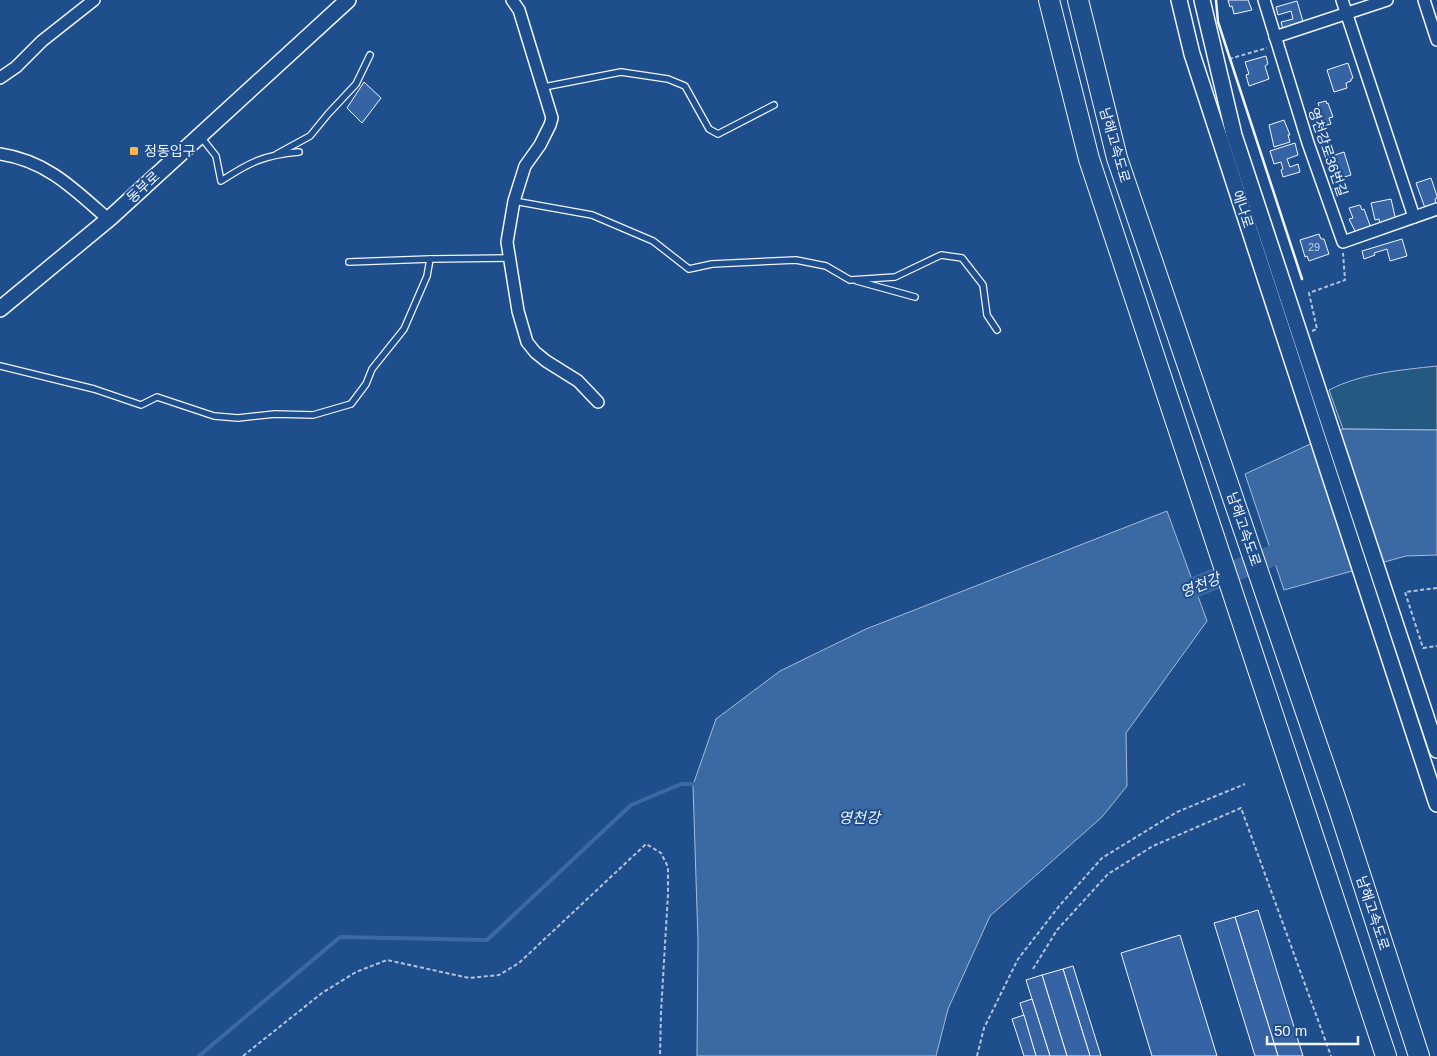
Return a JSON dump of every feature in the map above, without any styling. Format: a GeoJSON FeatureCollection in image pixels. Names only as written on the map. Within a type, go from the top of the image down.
{"type":"FeatureCollection","features":[{"type":"Feature","properties":{"kind":"highway","name":"남해고속도로"},"geometry":{"type":"LineString","coordinates":[[1049,0],[1089,159],[1386,1056]]}},
{"type":"Feature","properties":{"kind":"highway","name":"남해고속도로"},"geometry":{"type":"LineString","coordinates":[[1078,0],[1117,158],[1340,812],[1419,1056]]}},
{"type":"Feature","properties":{"kind":"street"},"geometry":{"type":"LineString","coordinates":[[0,78],[16,67],[42,41],[94,0]]}},
{"type":"Feature","properties":{"kind":"street","name":"동부로"},"geometry":{"type":"LineString","coordinates":[[0,309],[108,219],[348,0]]}},
{"type":"Feature","properties":{"kind":"street"},"geometry":{"type":"LineString","coordinates":[[512,0],[519,10],[552,118],[550,126],[540,144],[525,166],[514,201],[507,242],[518,311],[527,342],[546,361],[578,381],[598,402]]}},
{"type":"Feature","properties":{"kind":"street","name":"에나로"},"geometry":{"type":"LineString","coordinates":[[1179,0],[1192,54],[1318,413]]}},
{"type":"Feature","properties":{"kind":"street","name":"에나로"},"geometry":{"type":"LineString","coordinates":[[1202,0],[1234,135],[1318,413]]}},
{"type":"Feature","properties":{"kind":"street","name":"영천강로36번길"},"geometry":{"type":"LineString","coordinates":[[1264,0],[1308,143],[1343,242]]}},
{"type":"Feature","properties":{"kind":"street"},"geometry":{"type":"LineString","coordinates":[[1342,0],[1414,217]]}},
{"type":"Feature","properties":{"kind":"street"},"geometry":{"type":"LineString","coordinates":[[1276,41],[1387,0]]}},
{"type":"Feature","properties":{"kind":"street"},"geometry":{"type":"LineString","coordinates":[[1424,0],[1437,40]]}},
{"type":"Feature","properties":{"kind":"street"},"geometry":{"type":"LineString","coordinates":[[0,154],[30,160],[55,175],[108,219]]}},
{"type":"Feature","properties":{"kind":"street"},"geometry":{"type":"LineString","coordinates":[[1343,242],[1437,209]]}},
{"type":"Feature","properties":{"kind":"street"},"geometry":{"type":"LineString","coordinates":[[1318,413],[1437,750]]}},
{"type":"Feature","properties":{"kind":"street"},"geometry":{"type":"LineString","coordinates":[[1318,413],[1410,726],[1437,804]]}},
{"type":"Feature","properties":{"kind":"lane"},"geometry":{"type":"LineString","coordinates":[[200,135],[216,156],[221,181],[248,164],[277,154],[310,136],[356,84],[370,55]]}},
{"type":"Feature","properties":{"kind":"lane"},"geometry":{"type":"LineString","coordinates":[[544,87],[621,72],[668,79],[685,86],[709,129],[718,134],[774,105]]}},
{"type":"Feature","properties":{"kind":"lane"},"geometry":{"type":"LineString","coordinates":[[277,154],[299,152]]}},
{"type":"Feature","properties":{"kind":"lane"},"geometry":{"type":"LineString","coordinates":[[514,201],[592,215],[653,241],[689,269],[712,264],[796,260],[826,266],[850,280],[916,297]]}},
{"type":"Feature","properties":{"kind":"lane"},"geometry":{"type":"LineString","coordinates":[[850,280],[895,277],[941,255],[962,258],[983,285],[987,315],[998,330]]}},
{"type":"Feature","properties":{"kind":"lane"},"geometry":{"type":"LineString","coordinates":[[349,262],[510,258]]}},
{"type":"Feature","properties":{"kind":"lane"},"geometry":{"type":"LineString","coordinates":[[0,366],[94,388],[141,405],[157,397],[214,416],[238,418],[275,414],[313,415],[351,404],[366,384],[372,369],[404,329],[427,276],[430,259]]}},
{"type":"Feature","properties":{"kind":"path"},"geometry":{"type":"LineString","coordinates":[[1238,56],[1276,41]]}},
{"type":"Feature","properties":{"kind":"path"},"geometry":{"type":"LineString","coordinates":[[1307,333],[1316,329],[1309,293],[1345,280],[1343,242]]}},
{"type":"Feature","properties":{"kind":"path"},"geometry":{"type":"LineString","coordinates":[[1437,588],[1405,592],[1423,648],[1437,646]]}},
{"type":"Feature","properties":{"kind":"path"},"geometry":{"type":"LineString","coordinates":[[977,1056],[984,1028],[1018,958],[1060,905],[1102,858],[1177,812],[1245,784]]}},
{"type":"Feature","properties":{"kind":"path"},"geometry":{"type":"LineString","coordinates":[[1032,969],[1057,930],[1108,874],[1153,846],[1241,808],[1331,1056]]}},
{"type":"Feature","properties":{"kind":"path"},"geometry":{"type":"LineString","coordinates":[[243,1056],[322,993],[356,972],[387,960],[469,978],[499,976],[519,963],[646,844],[661,853],[668,867],[660,1056]]}},
{"type":"Feature","properties":{"kind":"shaded area"},"geometry":{"type":"Polygon","coordinates":[[[1437,366],[1437,430],[1343,429],[1329,390],[1368,376],[1437,366]]]}},
{"type":"Feature","properties":{"kind":"water"},"geometry":{"type":"Polygon","coordinates":[[[1343,429],[1437,430],[1437,555],[1406,556],[1284,590],[1245,474],[1343,429]]]}},
{"type":"Feature","properties":{"kind":"water","name":"영천강"},"geometry":{"type":"Polygon","coordinates":[[[1167,511],[1207,621],[1126,733],[1127,786],[1102,817],[990,916],[948,1009],[936,1056],[697,1056],[698,941],[693,785],[716,719],[780,671],[866,629],[1167,511]]]}},
{"type":"Feature","properties":{"kind":"building"},"geometry":{"type":"Polygon","coordinates":[[[1228,0],[1248,0],[1252,10],[1234,14],[1228,0]]]}},
{"type":"Feature","properties":{"kind":"building"},"geometry":{"type":"Polygon","coordinates":[[[1297,1],[1304,25],[1283,29],[1281,22],[1293,19],[1291,11],[1278,15],[1276,7],[1297,1]]]}},
{"type":"Feature","properties":{"kind":"building"},"geometry":{"type":"Polygon","coordinates":[[[1266,56],[1268,64],[1265,66],[1269,79],[1249,86],[1246,75],[1249,74],[1245,62],[1266,56]]]}},
{"type":"Feature","properties":{"kind":"building"},"geometry":{"type":"Polygon","coordinates":[[[1348,63],[1353,78],[1346,83],[1347,88],[1334,92],[1327,70],[1348,63]]]}},
{"type":"Feature","properties":{"kind":"building"},"geometry":{"type":"Polygon","coordinates":[[[364,82],[381,98],[362,123],[347,108],[364,82]]]}},
{"type":"Feature","properties":{"kind":"building"},"geometry":{"type":"Polygon","coordinates":[[[1326,101],[1333,117],[1329,118],[1331,124],[1317,128],[1315,120],[1318,119],[1315,108],[1319,106],[1318,103],[1326,101]]]}},
{"type":"Feature","properties":{"kind":"building"},"geometry":{"type":"Polygon","coordinates":[[[1284,120],[1290,135],[1288,135],[1290,142],[1274,147],[1269,125],[1284,120]]]}},
{"type":"Feature","properties":{"kind":"building"},"geometry":{"type":"Polygon","coordinates":[[[1295,143],[1298,155],[1287,159],[1290,167],[1298,164],[1300,172],[1283,177],[1281,162],[1274,164],[1270,151],[1295,143]]]}},
{"type":"Feature","properties":{"kind":"building"},"geometry":{"type":"Polygon","coordinates":[[[1344,152],[1351,175],[1341,178],[1338,170],[1331,172],[1328,162],[1330,161],[1329,157],[1344,152]]]}},
{"type":"Feature","properties":{"kind":"building"},"geometry":{"type":"Polygon","coordinates":[[[1431,178],[1437,196],[1435,199],[1436,204],[1425,208],[1416,183],[1431,178]]]}},
{"type":"Feature","properties":{"kind":"building"},"geometry":{"type":"Polygon","coordinates":[[[1391,199],[1396,221],[1380,225],[1379,219],[1375,220],[1371,203],[1391,199]]]}},
{"type":"Feature","properties":{"kind":"building"},"geometry":{"type":"Polygon","coordinates":[[[1360,205],[1362,210],[1364,209],[1371,228],[1356,233],[1349,219],[1353,218],[1349,208],[1360,205]]]}},
{"type":"Feature","properties":{"kind":"building"},"geometry":{"type":"Polygon","coordinates":[[[1319,234],[1321,239],[1324,239],[1329,254],[1309,261],[1307,256],[1305,257],[1300,240],[1319,234]]]}},
{"type":"Feature","properties":{"kind":"building"},"geometry":{"type":"Polygon","coordinates":[[[1402,239],[1407,256],[1390,261],[1387,249],[1374,253],[1375,255],[1364,259],[1362,251],[1402,239]]]}},
{"type":"Feature","properties":{"kind":"building"},"geometry":{"type":"Polygon","coordinates":[[[1258,910],[1303,1056],[1278,1056],[1235,917],[1258,910]]]}},
{"type":"Feature","properties":{"kind":"building"},"geometry":{"type":"Polygon","coordinates":[[[1235,917],[1278,1056],[1255,1056],[1214,923],[1235,917]]]}},
{"type":"Feature","properties":{"kind":"building"},"geometry":{"type":"Polygon","coordinates":[[[1180,935],[1217,1056],[1152,1056],[1121,953],[1180,935]]]}},
{"type":"Feature","properties":{"kind":"building"},"geometry":{"type":"Polygon","coordinates":[[[1073,966],[1101,1056],[1090,1056],[1063,969],[1073,966]]]}},
{"type":"Feature","properties":{"kind":"building"},"geometry":{"type":"Polygon","coordinates":[[[1063,969],[1090,1056],[1067,1056],[1042,975],[1063,969]]]}},
{"type":"Feature","properties":{"kind":"building"},"geometry":{"type":"Polygon","coordinates":[[[1042,975],[1067,1056],[1050,1056],[1026,980],[1042,975]]]}},
{"type":"Feature","properties":{"kind":"building"},"geometry":{"type":"Polygon","coordinates":[[[1032,999],[1050,1056],[1036,1056],[1020,1003],[1032,999]]]}},
{"type":"Feature","properties":{"kind":"building"},"geometry":{"type":"Polygon","coordinates":[[[1024,1015],[1036,1056],[1024,1056],[1012,1019],[1024,1015]]]}},
{"type":"Feature","properties":{"kind":"waterway","name":"영천강"},"geometry":{"type":"LineString","coordinates":[[1168,598],[1299,545]]}},
{"type":"Feature","properties":{"kind":"waterway"},"geometry":{"type":"LineString","coordinates":[[199,1056],[340,937],[487,940],[631,805],[681,784],[698,784]]}},
{"type":"Feature","properties":{"kind":"wall"},"geometry":{"type":"LineString","coordinates":[[1216,0],[1218,22],[1302,279]]}},
{"type":"Feature","properties":{"kind":"place","name":"정동입구"},"geometry":{"type":"Point","coordinates":[134,151]}}]}
